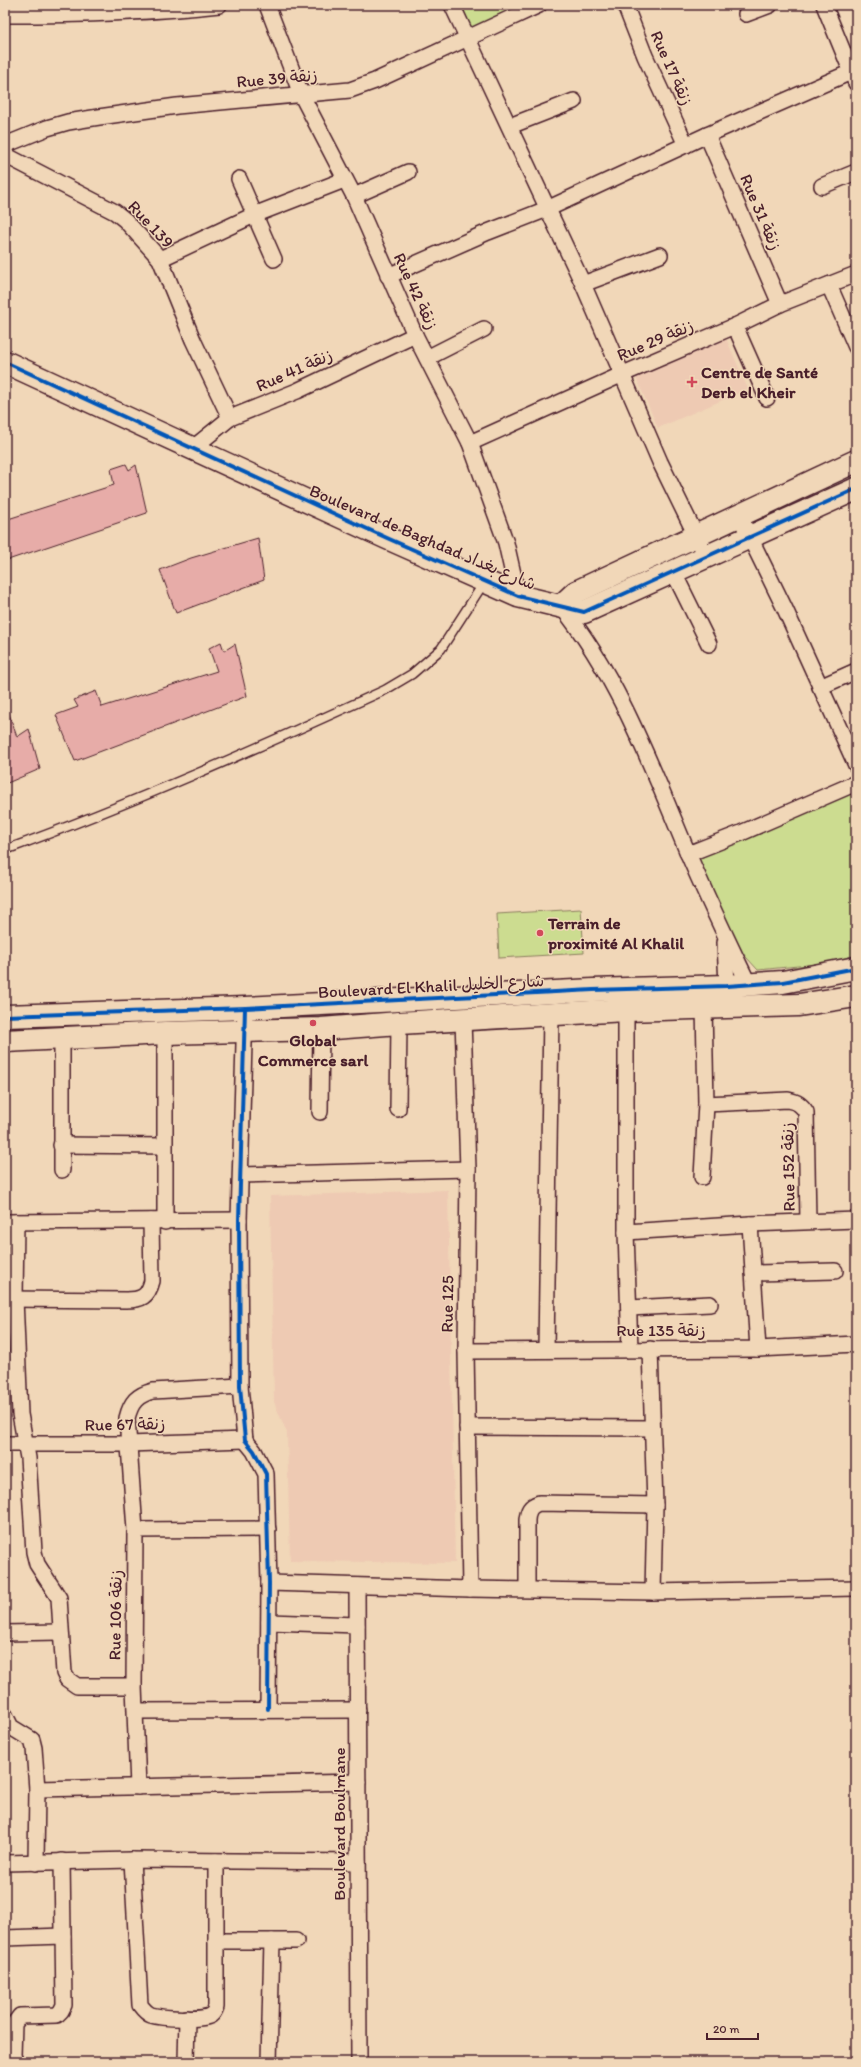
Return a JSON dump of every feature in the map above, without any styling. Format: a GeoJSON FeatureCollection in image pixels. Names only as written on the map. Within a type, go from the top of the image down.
{"type":"FeatureCollection","features":[{"type":"Feature","properties":{"kind":"street"},"geometry":{"type":"LineString","coordinates":[[5,15],[67,10],[148,13],[219,5]]}},
{"type":"Feature","properties":{"kind":"street","name":"Rue 42 زنقة"},"geometry":{"type":"LineString","coordinates":[[267,5],[301,94],[344,180],[354,196],[415,336],[470,443],[506,542],[518,596]]}},
{"type":"Feature","properties":{"kind":"street"},"geometry":{"type":"LineString","coordinates":[[452,5],[583,284],[660,462],[706,556]]}},
{"type":"Feature","properties":{"kind":"street","name":"Rue 39 زنقة"},"geometry":{"type":"LineString","coordinates":[[5,145],[23,136],[68,122],[177,106],[301,94],[333,93],[350,90],[539,5]]}},
{"type":"Feature","properties":{"kind":"street","name":"Rue 17 زنقة"},"geometry":{"type":"LineString","coordinates":[[625,5],[645,56],[686,145]]}},
{"type":"Feature","properties":{"kind":"street"},"geometry":{"type":"LineString","coordinates":[[746,14],[770,5]]}},
{"type":"Feature","properties":{"kind":"street"},"geometry":{"type":"LineString","coordinates":[[388,276],[488,232],[547,209],[707,135],[853,78],[824,5]]}},
{"type":"Feature","properties":{"kind":"street"},"geometry":{"type":"LineString","coordinates":[[510,126],[574,101]]}},
{"type":"Feature","properties":{"kind":"street","name":"Rue 31 زنقة"},"geometry":{"type":"LineString","coordinates":[[707,135],[780,304]]}},
{"type":"Feature","properties":{"kind":"street","name":"Rue 139"},"geometry":{"type":"LineString","coordinates":[[5,155],[115,212],[125,220],[160,259],[193,340],[230,418]]}},
{"type":"Feature","properties":{"kind":"street"},"geometry":{"type":"LineString","coordinates":[[354,196],[408,172]]}},
{"type":"Feature","properties":{"kind":"street"},"geometry":{"type":"LineString","coordinates":[[822,186],[856,172]]}},
{"type":"Feature","properties":{"kind":"street"},"geometry":{"type":"LineString","coordinates":[[239,179],[274,258]]}},
{"type":"Feature","properties":{"kind":"street"},"geometry":{"type":"LineString","coordinates":[[160,259],[254,215],[344,180]]}},
{"type":"Feature","properties":{"kind":"street"},"geometry":{"type":"LineString","coordinates":[[583,284],[660,255]]}},
{"type":"Feature","properties":{"kind":"street","name":"Rue 29 زنقة"},"geometry":{"type":"LineString","coordinates":[[470,443],[623,374],[735,326],[780,304],[829,286],[856,274]]}},
{"type":"Feature","properties":{"kind":"street"},"geometry":{"type":"LineString","coordinates":[[829,286],[856,348]]}},
{"type":"Feature","properties":{"kind":"street"},"geometry":{"type":"LineString","coordinates":[[735,326],[767,398]]}},
{"type":"Feature","properties":{"kind":"street"},"geometry":{"type":"LineString","coordinates":[[427,358],[484,329]]}},
{"type":"Feature","properties":{"kind":"street","name":"Rue 41 زنقة"},"geometry":{"type":"LineString","coordinates":[[193,448],[230,418],[297,391],[415,336]]}},
{"type":"Feature","properties":{"kind":"street","name":"Boulevard de Baghdad شارع بغداد"},"geometry":{"type":"LineString","coordinates":[[5,362],[387,538],[518,596],[584,612],[856,488]]}},
{"type":"Feature","properties":{"kind":"street"},"geometry":{"type":"LineString","coordinates":[[748,983],[724,935],[619,698],[576,624],[561,606],[576,592],[856,461]]}},
{"type":"Feature","properties":{"kind":"street"},"geometry":{"type":"LineString","coordinates":[[739,515],[785,609],[856,765]]}},
{"type":"Feature","properties":{"kind":"street"},"geometry":{"type":"LineString","coordinates":[[673,572],[709,644]]}},
{"type":"Feature","properties":{"kind":"street"},"geometry":{"type":"LineString","coordinates":[[820,687],[856,671]]}},
{"type":"Feature","properties":{"kind":"street"},"geometry":{"type":"LineString","coordinates":[[688,854],[742,833],[856,783]]}},
{"type":"Feature","properties":{"kind":"street"},"geometry":{"type":"LineString","coordinates":[[724,935],[727,986]]}},
{"type":"Feature","properties":{"kind":"street","name":"Boulevard El Khalil شارع الخليل"},"geometry":{"type":"LineString","coordinates":[[5,1016],[245,1008],[593,990],[727,986],[748,983],[783,982],[856,968]]}},
{"type":"Feature","properties":{"kind":"street","name":"Boulevard El Khalil شارع الخليل"},"geometry":{"type":"LineString","coordinates":[[5,1041],[165,1033],[321,1029],[399,1023],[704,1006],[799,1005],[856,996]]}},
{"type":"Feature","properties":{"kind":"street"},"geometry":{"type":"LineString","coordinates":[[702,1176],[706,1104],[704,1006]]}},
{"type":"Feature","properties":{"kind":"street"},"geometry":{"type":"LineString","coordinates":[[245,1008],[239,1220],[240,1386],[245,1440],[254,1451],[266,1474],[270,1622],[268,1709]]}},
{"type":"Feature","properties":{"kind":"street"},"geometry":{"type":"LineString","coordinates":[[626,1010],[626,1232],[630,1349]]}},
{"type":"Feature","properties":{"kind":"street"},"geometry":{"type":"LineString","coordinates":[[546,1350],[551,1014]]}},
{"type":"Feature","properties":{"kind":"street","name":"Rue 125"},"geometry":{"type":"LineString","coordinates":[[463,1020],[468,1168],[466,1351],[470,1589]]}},
{"type":"Feature","properties":{"kind":"street"},"geometry":{"type":"LineString","coordinates":[[398,1109],[399,1023]]}},
{"type":"Feature","properties":{"kind":"street"},"geometry":{"type":"LineString","coordinates":[[320,1112],[321,1029]]}},
{"type":"Feature","properties":{"kind":"street"},"geometry":{"type":"LineString","coordinates":[[10,1299],[138,1300],[145,1297],[150,1290],[158,1222],[164,1146],[165,1033]]}},
{"type":"Feature","properties":{"kind":"street"},"geometry":{"type":"LineString","coordinates":[[62,1038],[62,1170]]}},
{"type":"Feature","properties":{"kind":"street","name":"Rue 152 زنقة"},"geometry":{"type":"LineString","coordinates":[[706,1104],[788,1100],[798,1102],[806,1112],[808,1221]]}},
{"type":"Feature","properties":{"kind":"street"},"geometry":{"type":"LineString","coordinates":[[61,1145],[164,1146]]}},
{"type":"Feature","properties":{"kind":"street"},"geometry":{"type":"LineString","coordinates":[[241,1175],[468,1168]]}},
{"type":"Feature","properties":{"kind":"street"},"geometry":{"type":"LineString","coordinates":[[134,1686],[86,1686],[73,1684],[67,1679],[64,1672],[60,1632],[60,1598],[38,1564],[34,1552],[26,1443],[20,1414],[10,1299],[11,1222],[158,1222],[239,1220]]}},
{"type":"Feature","properties":{"kind":"street"},"geometry":{"type":"LineString","coordinates":[[626,1232],[750,1224],[856,1220]]}},
{"type":"Feature","properties":{"kind":"street"},"geometry":{"type":"LineString","coordinates":[[750,1224],[758,1349]]}},
{"type":"Feature","properties":{"kind":"street"},"geometry":{"type":"LineString","coordinates":[[753,1273],[834,1271]]}},
{"type":"Feature","properties":{"kind":"street"},"geometry":{"type":"LineString","coordinates":[[629,1308],[710,1304]]}},
{"type":"Feature","properties":{"kind":"street","name":"Rue 135 زنقة"},"geometry":{"type":"LineString","coordinates":[[466,1351],[758,1349],[856,1344]]}},
{"type":"Feature","properties":{"kind":"street"},"geometry":{"type":"LineString","coordinates":[[650,1349],[655,1505],[653,1592]]}},
{"type":"Feature","properties":{"kind":"street","name":"Rue 106 زنقة"},"geometry":{"type":"LineString","coordinates":[[138,1787],[134,1686],[135,1530],[127,1418],[135,1398],[141,1394],[153,1391],[240,1386]]}},
{"type":"Feature","properties":{"kind":"street"},"geometry":{"type":"LineString","coordinates":[[467,1427],[652,1428]]}},
{"type":"Feature","properties":{"kind":"street","name":"Rue 67 زنقة"},"geometry":{"type":"LineString","coordinates":[[5,1444],[128,1444],[245,1440]]}},
{"type":"Feature","properties":{"kind":"street"},"geometry":{"type":"LineString","coordinates":[[528,1589],[527,1520],[529,1509],[532,1505],[539,1503],[655,1505]]}},
{"type":"Feature","properties":{"kind":"street"},"geometry":{"type":"LineString","coordinates":[[135,1530],[268,1529]]}},
{"type":"Feature","properties":{"kind":"street"},"geometry":{"type":"LineString","coordinates":[[269,1583],[470,1589],[653,1592],[856,1588]]}},
{"type":"Feature","properties":{"kind":"street","name":"Boulevard Boulmane"},"geometry":{"type":"LineString","coordinates":[[357,1586],[359,2062]]}},
{"type":"Feature","properties":{"kind":"street"},"geometry":{"type":"LineString","coordinates":[[270,1622],[357,1626]]}},
{"type":"Feature","properties":{"kind":"street"},"geometry":{"type":"LineString","coordinates":[[5,1633],[60,1632]]}},
{"type":"Feature","properties":{"kind":"street"},"geometry":{"type":"LineString","coordinates":[[136,1711],[268,1709],[358,1710]]}},
{"type":"Feature","properties":{"kind":"street"},"geometry":{"type":"LineString","coordinates":[[5,1715],[11,1727],[32,1740],[34,1748],[37,1789],[36,1863]]}},
{"type":"Feature","properties":{"kind":"street"},"geometry":{"type":"LineString","coordinates":[[37,1789],[358,1782]]}},
{"type":"Feature","properties":{"kind":"street"},"geometry":{"type":"LineString","coordinates":[[132,1860],[140,2005],[144,2011],[152,2015],[187,2018],[206,2017],[212,2015],[216,2007],[216,1862]]}},
{"type":"Feature","properties":{"kind":"street"},"geometry":{"type":"LineString","coordinates":[[5,1863],[132,1860],[216,1862],[358,1862]]}},
{"type":"Feature","properties":{"kind":"street"},"geometry":{"type":"LineString","coordinates":[[16,2062],[13,2056],[15,2021],[20,2016],[56,2015],[61,2011],[64,2004],[62,1861]]}},
{"type":"Feature","properties":{"kind":"street"},"geometry":{"type":"LineString","coordinates":[[5,1938],[63,1936]]}},
{"type":"Feature","properties":{"kind":"street"},"geometry":{"type":"LineString","coordinates":[[216,1941],[296,1941]]}},
{"type":"Feature","properties":{"kind":"street"},"geometry":{"type":"LineString","coordinates":[[269,2062],[272,1941]]}},
{"type":"Feature","properties":{"kind":"street"},"geometry":{"type":"LineString","coordinates":[[186,2062],[187,2018]]}},
{"type":"Feature","properties":{"kind":"lane"},"geometry":{"type":"LineString","coordinates":[[5,850],[74,825],[176,783],[386,690],[412,674],[441,648],[485,581]]}},
{"type":"Feature","properties":{"kind":"shaded area","name":"Centre de Santé Derb el Kheir"},"geometry":{"type":"Polygon","coordinates":[[[725,336],[748,389],[658,428],[635,375],[725,336]]]}},
{"type":"Feature","properties":{"kind":"shaded area"},"geometry":{"type":"Polygon","coordinates":[[[448,1190],[455,1563],[290,1561],[287,1433],[274,1402],[270,1196],[448,1190]]]}},
{"type":"Feature","properties":{"kind":"green space"},"geometry":{"type":"Polygon","coordinates":[[[462,5],[530,5],[472,31],[462,5]]]}},
{"type":"Feature","properties":{"kind":"green space"},"geometry":{"type":"Polygon","coordinates":[[[856,785],[856,955],[828,963],[758,970],[725,934],[691,856],[856,785]]]}},
{"type":"Feature","properties":{"kind":"green space","name":"Terrain de proximité Al Khalil"},"geometry":{"type":"Polygon","coordinates":[[[581,909],[584,953],[499,958],[497,914],[581,909]]]}},
{"type":"Feature","properties":{"kind":"building"},"geometry":{"type":"Polygon","coordinates":[[[126,464],[129,470],[136,465],[147,513],[5,561],[5,520],[114,485],[111,469],[126,464]]]}},
{"type":"Feature","properties":{"kind":"building"},"geometry":{"type":"Polygon","coordinates":[[[258,538],[264,580],[176,613],[160,570],[191,558],[258,538]]]}},
{"type":"Feature","properties":{"kind":"building"},"geometry":{"type":"Polygon","coordinates":[[[221,642],[224,651],[235,644],[247,696],[75,761],[56,715],[78,707],[74,700],[96,691],[102,707],[217,671],[209,648],[221,642]]]}},
{"type":"Feature","properties":{"kind":"building"},"geometry":{"type":"Polygon","coordinates":[[[7,708],[17,737],[29,729],[40,769],[5,784],[5,709],[7,708]]]}},
{"type":"Feature","properties":{"kind":"cycle path"},"geometry":{"type":"LineString","coordinates":[[5,362],[387,538],[518,596],[584,612],[856,489]]}},
{"type":"Feature","properties":{"kind":"cycle path"},"geometry":{"type":"LineString","coordinates":[[5,1016],[245,1008],[593,990],[727,986],[783,982],[856,968]]}},
{"type":"Feature","properties":{"kind":"cycle path"},"geometry":{"type":"LineString","coordinates":[[245,1008],[239,1220],[240,1386],[245,1440],[254,1451],[266,1474],[269,1583],[268,1709]]}},
{"type":"Feature","properties":{"kind":"place","name":"Centre de Santé Derb el Kheir"},"geometry":{"type":"Point","coordinates":[692,382]}},
{"type":"Feature","properties":{"kind":"place","name":"Terrain de proximité Al Khalil"},"geometry":{"type":"Point","coordinates":[540,933]}},
{"type":"Feature","properties":{"kind":"place","name":"Global Commerce sarl"},"geometry":{"type":"Point","coordinates":[313,1023]}}]}
